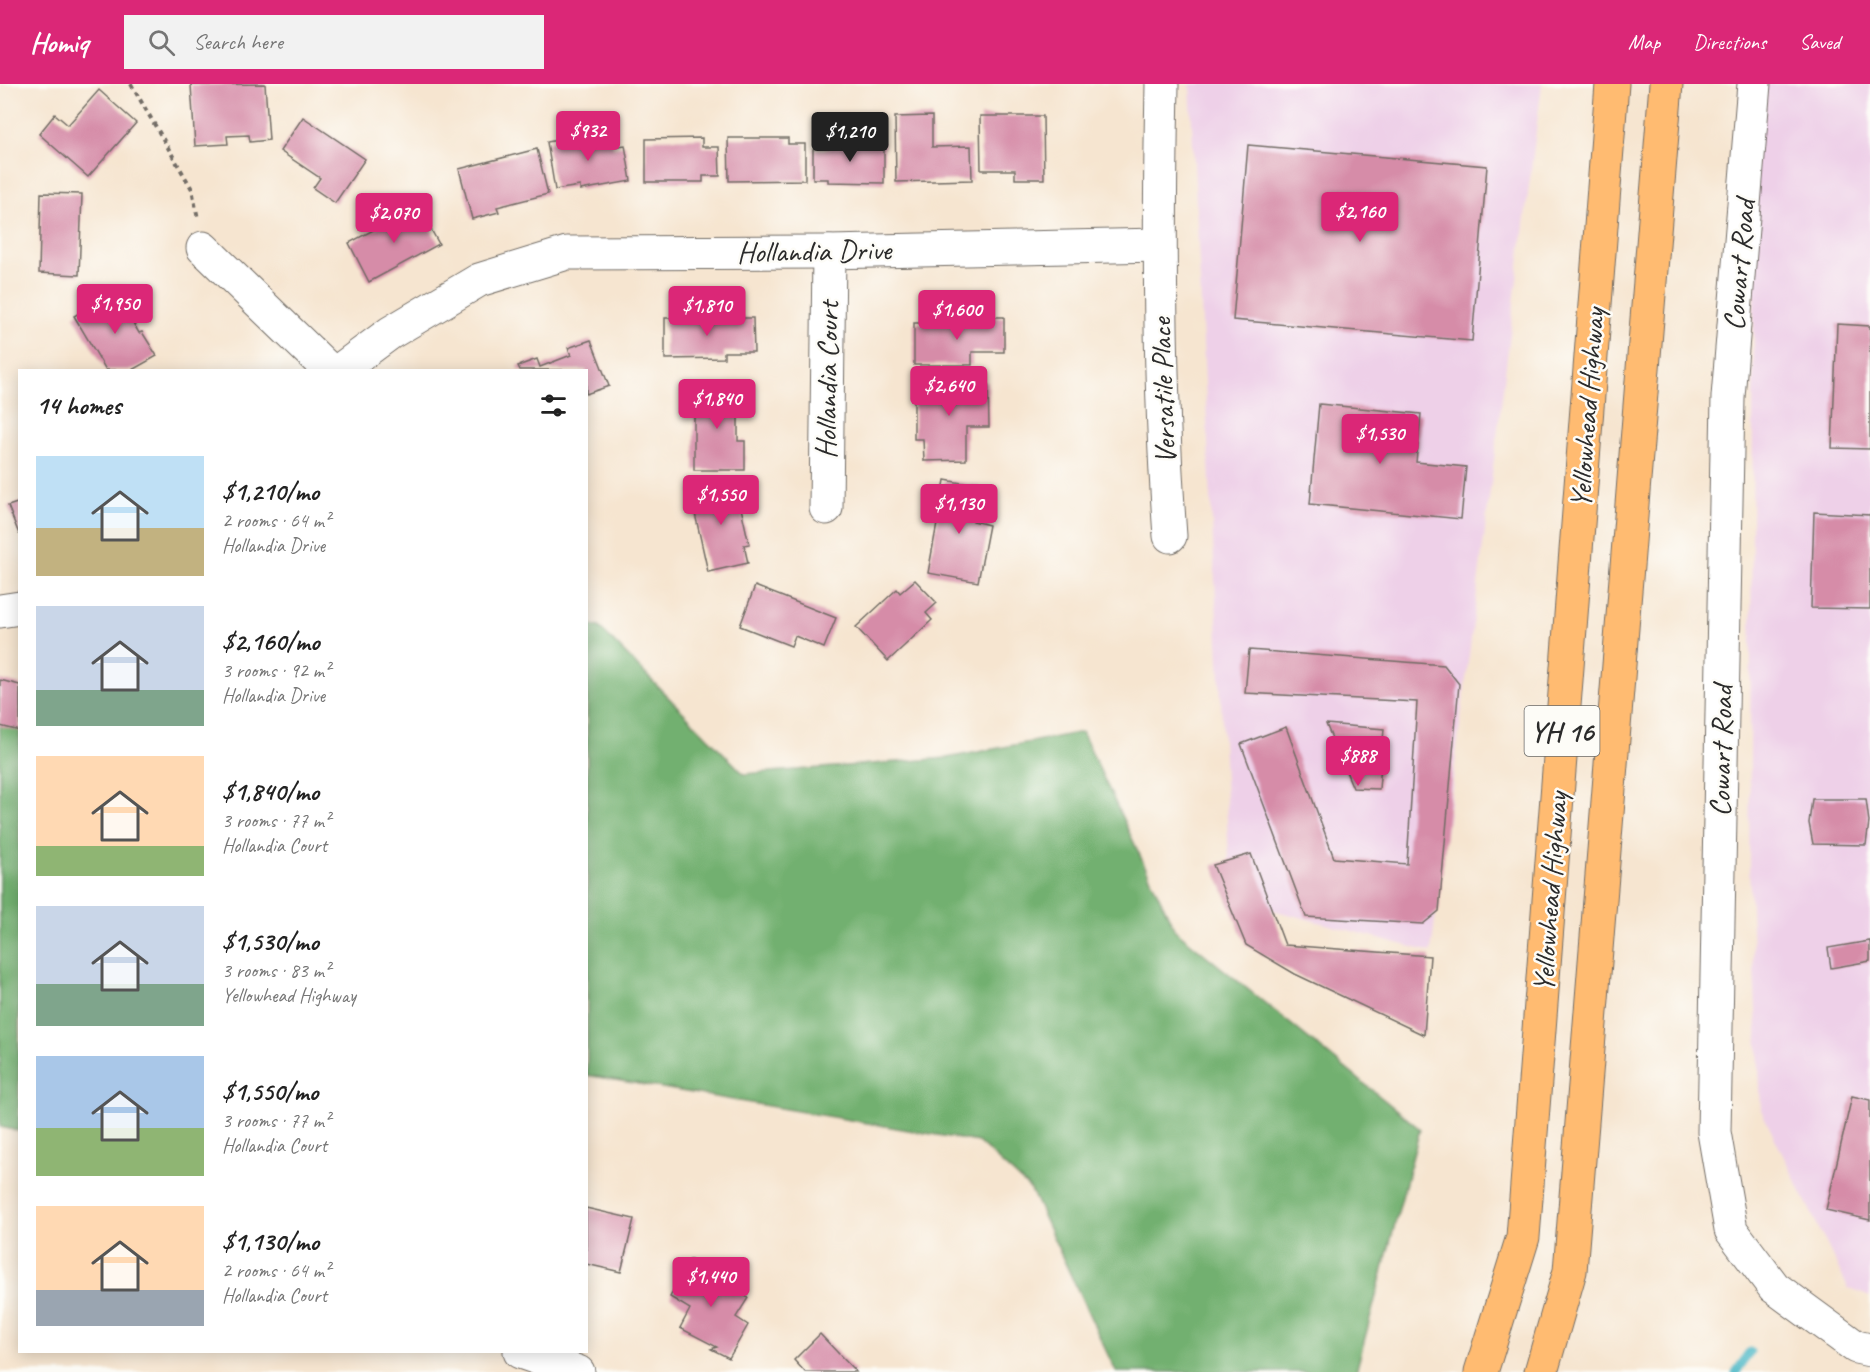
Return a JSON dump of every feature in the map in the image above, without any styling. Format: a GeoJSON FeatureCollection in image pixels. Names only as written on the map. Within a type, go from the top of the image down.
{"type":"FeatureCollection","features":[{"type":"Feature","properties":{"kind":"highway","name":"Yellowhead Highway"},"geometry":{"type":"LineString","coordinates":[[1481,1372],[1523,1237],[1612,84]]}},
{"type":"Feature","properties":{"kind":"highway","name":"Yellowhead Highway"},"geometry":{"type":"LineString","coordinates":[[1541,1372],[1570,1271],[1666,84]]}},
{"type":"Feature","properties":{"kind":"street"},"geometry":{"type":"LineString","coordinates":[[1159,245],[1162,84]]}},
{"type":"Feature","properties":{"kind":"street","name":"Cowart Road"},"geometry":{"type":"LineString","coordinates":[[1754,84],[1728,397],[1714,1132],[1731,1230],[1774,1287],[1856,1347],[1870,1350]]}},
{"type":"Feature","properties":{"kind":"street","name":"Hollandia Drive"},"geometry":{"type":"LineString","coordinates":[[341,369],[390,333],[479,280],[567,253],[829,252],[1159,245]]}},
{"type":"Feature","properties":{"kind":"street","name":"Versatile Place"},"geometry":{"type":"LineString","coordinates":[[1159,245],[1164,450],[1170,536]]}},
{"type":"Feature","properties":{"kind":"street"},"geometry":{"type":"LineString","coordinates":[[203,248],[328,369]]}},
{"type":"Feature","properties":{"kind":"street","name":"Hollandia Court"},"geometry":{"type":"LineString","coordinates":[[826,508],[829,252]]}},
{"type":"Feature","properties":{"kind":"street"},"geometry":{"type":"LineString","coordinates":[[0,611],[18,608]]}},
{"type":"Feature","properties":{"kind":"street"},"geometry":{"type":"LineString","coordinates":[[523,1353],[578,1372]]}},
{"type":"Feature","properties":{"kind":"path"},"geometry":{"type":"LineString","coordinates":[[131,84],[192,189],[203,248]]}},
{"type":"Feature","properties":{"kind":"shaded area"},"geometry":{"type":"Polygon","coordinates":[[[1190,84],[1542,84],[1431,952],[1231,899],[1190,84]]]}},
{"type":"Feature","properties":{"kind":"shaded area"},"geometry":{"type":"Polygon","coordinates":[[[1756,84],[1870,84],[1870,1297],[1848,1288],[1761,1110],[1749,868],[1756,84]]]}},
{"type":"Feature","properties":{"kind":"green space"},"geometry":{"type":"Polygon","coordinates":[[[588,624],[599,627],[744,774],[947,758],[1082,732],[1175,930],[1420,1129],[1356,1372],[1116,1372],[1031,1190],[978,1142],[588,1075],[588,624]]]}},
{"type":"Feature","properties":{"kind":"green space"},"geometry":{"type":"Polygon","coordinates":[[[0,719],[18,727],[18,1131],[0,1127],[0,719]]]}},
{"type":"Feature","properties":{"kind":"building"},"geometry":{"type":"Polygon","coordinates":[[[265,84],[269,140],[250,142],[249,135],[227,136],[228,144],[195,146],[191,85],[265,84]]]}},
{"type":"Feature","properties":{"kind":"building"},"geometry":{"type":"Polygon","coordinates":[[[99,90],[136,123],[88,177],[39,134],[55,114],[68,125],[99,90]]]}},
{"type":"Feature","properties":{"kind":"building"},"geometry":{"type":"Polygon","coordinates":[[[932,116],[932,147],[971,146],[972,180],[896,182],[895,117],[932,116]]]}},
{"type":"Feature","properties":{"kind":"building"},"geometry":{"type":"Polygon","coordinates":[[[980,116],[1043,116],[1044,179],[1015,179],[1015,170],[981,170],[980,116]]]}},
{"type":"Feature","properties":{"kind":"building"},"geometry":{"type":"Polygon","coordinates":[[[303,117],[365,159],[335,203],[313,188],[320,178],[280,151],[303,117]]]}},
{"type":"Feature","properties":{"kind":"building"},"geometry":{"type":"Polygon","coordinates":[[[611,130],[613,147],[625,145],[631,181],[580,190],[580,186],[555,190],[547,142],[611,130]]]}},
{"type":"Feature","properties":{"kind":"building"},"geometry":{"type":"Polygon","coordinates":[[[702,138],[702,147],[719,147],[720,176],[703,176],[703,182],[646,182],[646,139],[702,138]]]}},
{"type":"Feature","properties":{"kind":"building"},"geometry":{"type":"Polygon","coordinates":[[[728,138],[788,138],[788,144],[805,144],[805,180],[729,181],[728,138]]]}},
{"type":"Feature","properties":{"kind":"building"},"geometry":{"type":"Polygon","coordinates":[[[829,142],[884,142],[884,183],[828,182],[828,179],[813,179],[813,149],[829,149],[829,142]]]}},
{"type":"Feature","properties":{"kind":"building"},"geometry":{"type":"Polygon","coordinates":[[[1248,145],[1487,166],[1472,341],[1233,320],[1248,145]]]}},
{"type":"Feature","properties":{"kind":"building"},"geometry":{"type":"Polygon","coordinates":[[[537,149],[548,194],[497,207],[499,212],[472,219],[459,169],[537,149]]]}},
{"type":"Feature","properties":{"kind":"building"},"geometry":{"type":"Polygon","coordinates":[[[41,193],[82,194],[79,275],[39,273],[41,193]]]}},
{"type":"Feature","properties":{"kind":"building"},"geometry":{"type":"Polygon","coordinates":[[[418,206],[439,244],[369,282],[349,243],[418,206]]]}},
{"type":"Feature","properties":{"kind":"building"},"geometry":{"type":"Polygon","coordinates":[[[115,292],[139,333],[142,332],[157,356],[134,369],[105,369],[74,316],[115,292]]]}},
{"type":"Feature","properties":{"kind":"building"},"geometry":{"type":"Polygon","coordinates":[[[963,317],[1004,317],[1004,352],[972,352],[972,365],[914,365],[914,323],[963,323],[963,317]]]}},
{"type":"Feature","properties":{"kind":"building"},"geometry":{"type":"Polygon","coordinates":[[[665,318],[753,318],[754,352],[724,352],[724,358],[665,359],[665,318]]]}},
{"type":"Feature","properties":{"kind":"building"},"geometry":{"type":"Polygon","coordinates":[[[1837,324],[1870,326],[1870,449],[1832,448],[1837,324]]]}},
{"type":"Feature","properties":{"kind":"building"},"geometry":{"type":"Polygon","coordinates":[[[591,340],[609,386],[588,393],[588,369],[520,369],[518,366],[537,359],[540,367],[571,355],[568,348],[591,340]]]}},
{"type":"Feature","properties":{"kind":"building"},"geometry":{"type":"Polygon","coordinates":[[[988,382],[989,427],[966,427],[966,460],[924,461],[923,439],[914,439],[914,383],[988,382]]]}},
{"type":"Feature","properties":{"kind":"building"},"geometry":{"type":"Polygon","coordinates":[[[694,388],[738,388],[738,441],[745,441],[745,470],[694,470],[694,388]]]}},
{"type":"Feature","properties":{"kind":"building"},"geometry":{"type":"Polygon","coordinates":[[[1319,404],[1421,414],[1416,462],[1466,467],[1461,519],[1310,504],[1319,404]]]}},
{"type":"Feature","properties":{"kind":"building"},"geometry":{"type":"Polygon","coordinates":[[[945,480],[979,486],[973,521],[989,525],[978,582],[928,573],[945,480]]]}},
{"type":"Feature","properties":{"kind":"building"},"geometry":{"type":"Polygon","coordinates":[[[735,481],[749,544],[744,545],[748,563],[708,572],[690,491],[735,481]]]}},
{"type":"Feature","properties":{"kind":"building"},"geometry":{"type":"Polygon","coordinates":[[[18,503],[18,531],[8,506],[18,503]]]}},
{"type":"Feature","properties":{"kind":"building"},"geometry":{"type":"Polygon","coordinates":[[[1814,512],[1870,515],[1870,609],[1811,608],[1814,512]]]}},
{"type":"Feature","properties":{"kind":"building"},"geometry":{"type":"Polygon","coordinates":[[[915,580],[937,603],[926,613],[932,620],[888,661],[856,627],[897,589],[900,593],[915,580]]]}},
{"type":"Feature","properties":{"kind":"building"},"geometry":{"type":"Polygon","coordinates":[[[755,586],[836,618],[824,648],[795,636],[791,646],[740,626],[755,586]]]}},
{"type":"Feature","properties":{"kind":"building"},"geometry":{"type":"Polygon","coordinates":[[[1249,650],[1444,665],[1459,684],[1439,911],[1423,924],[1306,917],[1241,744],[1286,727],[1334,858],[1407,864],[1417,702],[1245,693],[1249,650]]]}},
{"type":"Feature","properties":{"kind":"building"},"geometry":{"type":"Polygon","coordinates":[[[0,680],[18,684],[18,730],[0,726],[0,680]]]}},
{"type":"Feature","properties":{"kind":"building"},"geometry":{"type":"Polygon","coordinates":[[[1326,724],[1384,729],[1379,789],[1353,788],[1326,724]]]}},
{"type":"Feature","properties":{"kind":"building"},"geometry":{"type":"Polygon","coordinates":[[[1812,799],[1866,799],[1869,822],[1866,845],[1813,844],[1809,823],[1812,799]]]}},
{"type":"Feature","properties":{"kind":"building"},"geometry":{"type":"Polygon","coordinates":[[[1251,854],[1285,945],[1430,956],[1424,1035],[1295,974],[1246,945],[1213,865],[1251,854]]]}},
{"type":"Feature","properties":{"kind":"building"},"geometry":{"type":"Polygon","coordinates":[[[1870,941],[1870,961],[1831,968],[1828,948],[1870,941]]]}},
{"type":"Feature","properties":{"kind":"building"},"geometry":{"type":"Polygon","coordinates":[[[1852,1096],[1870,1100],[1870,1220],[1826,1210],[1852,1096]]]}},
{"type":"Feature","properties":{"kind":"building"},"geometry":{"type":"Polygon","coordinates":[[[588,1208],[634,1219],[621,1272],[588,1264],[588,1208]]]}},
{"type":"Feature","properties":{"kind":"building"},"geometry":{"type":"Polygon","coordinates":[[[690,1259],[748,1298],[736,1317],[748,1325],[729,1358],[711,1349],[717,1347],[680,1328],[690,1309],[670,1297],[690,1259]]]}},
{"type":"Feature","properties":{"kind":"building"},"geometry":{"type":"Polygon","coordinates":[[[820,1334],[856,1372],[805,1372],[794,1360],[820,1334]]]}},
{"type":"Feature","properties":{"kind":"waterway"},"geometry":{"type":"LineString","coordinates":[[1736,1372],[1750,1352]]}}]}
